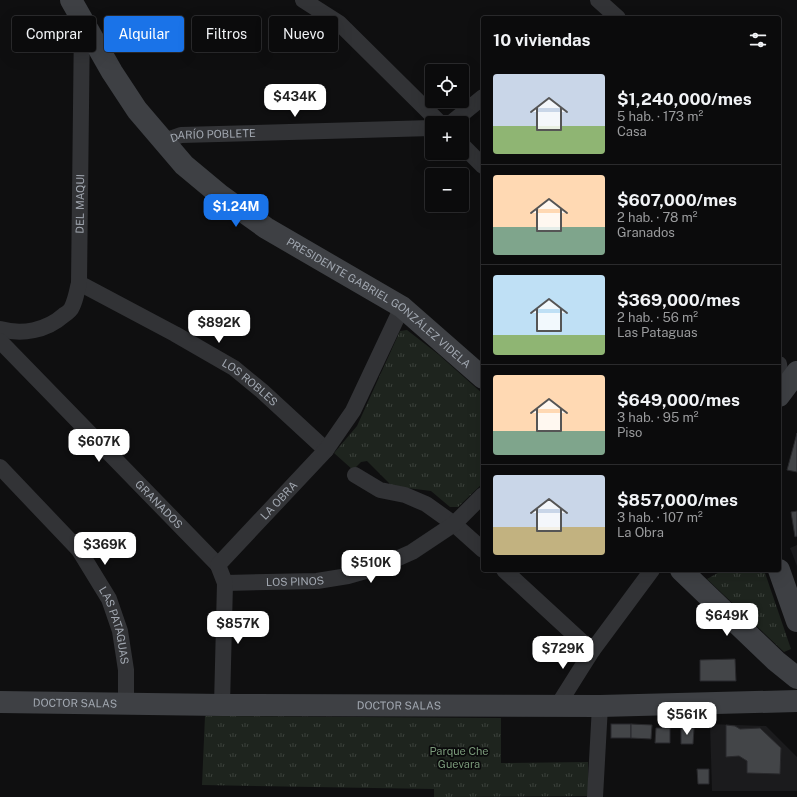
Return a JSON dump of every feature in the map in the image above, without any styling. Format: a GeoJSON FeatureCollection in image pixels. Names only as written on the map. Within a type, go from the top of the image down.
{"type":"FeatureCollection","features":[{"type":"Feature","properties":{"kind":"main road","name":"PRESIDENTE GABRIEL GONZÁLEZ VIDELA"},"geometry":{"type":"LineString","coordinates":[[71,0],[80,16]]}},
{"type":"Feature","properties":{"kind":"main road","name":"PRESIDENTE GABRIEL GONZÁLEZ VIDELA"},"geometry":{"type":"LineString","coordinates":[[96,44],[112,72],[137,110],[184,165],[220,195],[266,228],[402,307],[481,376]]}},
{"type":"Feature","properties":{"kind":"main road"},"geometry":{"type":"LineString","coordinates":[[781,393],[797,372]]}},
{"type":"Feature","properties":{"kind":"main road"},"geometry":{"type":"LineString","coordinates":[[683,572],[776,661],[797,678]]}},
{"type":"Feature","properties":{"kind":"main road"},"geometry":{"type":"LineString","coordinates":[[780,572],[797,621]]}},
{"type":"Feature","properties":{"kind":"main road","name":"DOCTOR SALAS"},"geometry":{"type":"LineString","coordinates":[[0,702],[222,705],[600,706],[797,701]]}},
{"type":"Feature","properties":{"kind":"street"},"geometry":{"type":"LineString","coordinates":[[303,0],[339,23],[433,116]]}},
{"type":"Feature","properties":{"kind":"street","name":"DEL MAQUI"},"geometry":{"type":"LineString","coordinates":[[0,329],[23,333],[47,327],[60,319],[72,308],[79,283],[82,52]]}},
{"type":"Feature","properties":{"kind":"street"},"geometry":{"type":"LineString","coordinates":[[460,116],[481,99]]}},
{"type":"Feature","properties":{"kind":"street","name":"DARÍO POBLETE"},"geometry":{"type":"LineString","coordinates":[[164,141],[181,135],[425,128]]}},
{"type":"Feature","properties":{"kind":"street"},"geometry":{"type":"LineString","coordinates":[[469,152],[481,164]]}},
{"type":"Feature","properties":{"kind":"street","name":"LOS ROBLES"},"geometry":{"type":"LineString","coordinates":[[79,283],[175,334],[234,368],[262,391],[326,450]]}},
{"type":"Feature","properties":{"kind":"street","name":"LA OBRA"},"geometry":{"type":"LineString","coordinates":[[218,565],[326,450],[353,411],[402,307]]}},
{"type":"Feature","properties":{"kind":"street","name":"GRANADOS"},"geometry":{"type":"LineString","coordinates":[[0,341],[218,565]]}},
{"type":"Feature","properties":{"kind":"street","name":"LAS PATAGUAS"},"geometry":{"type":"LineString","coordinates":[[0,467],[79,550],[109,599],[120,631],[126,670],[126,704]]}},
{"type":"Feature","properties":{"kind":"street"},"geometry":{"type":"LineString","coordinates":[[355,475],[380,490],[405,495],[426,504],[454,524],[481,548]]}},
{"type":"Feature","properties":{"kind":"street","name":"LOS PINOS"},"geometry":{"type":"LineString","coordinates":[[225,583],[317,580],[348,576],[376,568],[412,552],[454,524],[481,497]]}},
{"type":"Feature","properties":{"kind":"street"},"geometry":{"type":"LineString","coordinates":[[218,565],[225,583],[222,705]]}},
{"type":"Feature","properties":{"kind":"street"},"geometry":{"type":"LineString","coordinates":[[506,572],[592,651]]}},
{"type":"Feature","properties":{"kind":"street"},"geometry":{"type":"LineString","coordinates":[[558,705],[592,651],[651,572]]}},
{"type":"Feature","properties":{"kind":"street"},"geometry":{"type":"LineString","coordinates":[[595,797],[600,706]]}},
{"type":"Feature","properties":{"kind":"shaded area"},"geometry":{"type":"Polygon","coordinates":[[[797,545],[797,566],[790,548],[797,545]]]}},
{"type":"Feature","properties":{"kind":"shaded area"},"geometry":{"type":"Polygon","coordinates":[[[710,724],[766,726],[797,757],[797,791],[712,791],[710,724]]]}},
{"type":"Feature","properties":{"kind":"green space"},"geometry":{"type":"Polygon","coordinates":[[[407,330],[438,354],[481,392],[481,485],[458,507],[450,507],[431,491],[392,486],[367,461],[361,462],[353,470],[334,453],[357,426],[400,331],[407,330]]]}},
{"type":"Feature","properties":{"kind":"green space"},"geometry":{"type":"Polygon","coordinates":[[[719,572],[765,572],[791,649],[784,652],[707,579],[719,572]]]}},
{"type":"Feature","properties":{"kind":"green space","name":"Parque Che Guevara"},"geometry":{"type":"Polygon","coordinates":[[[205,716],[501,718],[501,763],[588,762],[588,796],[434,797],[434,789],[202,785],[205,716]]]}},
{"type":"Feature","properties":{"kind":"building"},"geometry":{"type":"Polygon","coordinates":[[[797,433],[797,472],[787,470],[797,433]]]}},
{"type":"Feature","properties":{"kind":"building"},"geometry":{"type":"Polygon","coordinates":[[[797,511],[797,536],[795,537],[791,512],[797,511]]]}},
{"type":"Feature","properties":{"kind":"building"},"geometry":{"type":"Polygon","coordinates":[[[735,659],[736,681],[700,681],[700,660],[735,659]]]}},
{"type":"Feature","properties":{"kind":"building"},"geometry":{"type":"Polygon","coordinates":[[[611,724],[631,724],[631,738],[611,738],[611,724]]]}},
{"type":"Feature","properties":{"kind":"building"},"geometry":{"type":"Polygon","coordinates":[[[631,724],[652,725],[651,739],[631,738],[631,724]]]}},
{"type":"Feature","properties":{"kind":"building"},"geometry":{"type":"Polygon","coordinates":[[[726,725],[735,726],[740,729],[760,728],[781,748],[780,774],[747,773],[747,761],[739,756],[726,757],[726,725]]]}},
{"type":"Feature","properties":{"kind":"building"},"geometry":{"type":"Polygon","coordinates":[[[656,728],[670,728],[670,743],[655,743],[656,728]]]}},
{"type":"Feature","properties":{"kind":"building"},"geometry":{"type":"Polygon","coordinates":[[[681,728],[694,728],[693,744],[681,744],[681,728]]]}},
{"type":"Feature","properties":{"kind":"building"},"geometry":{"type":"Polygon","coordinates":[[[697,769],[709,769],[709,784],[698,784],[697,769]]]}}]}
